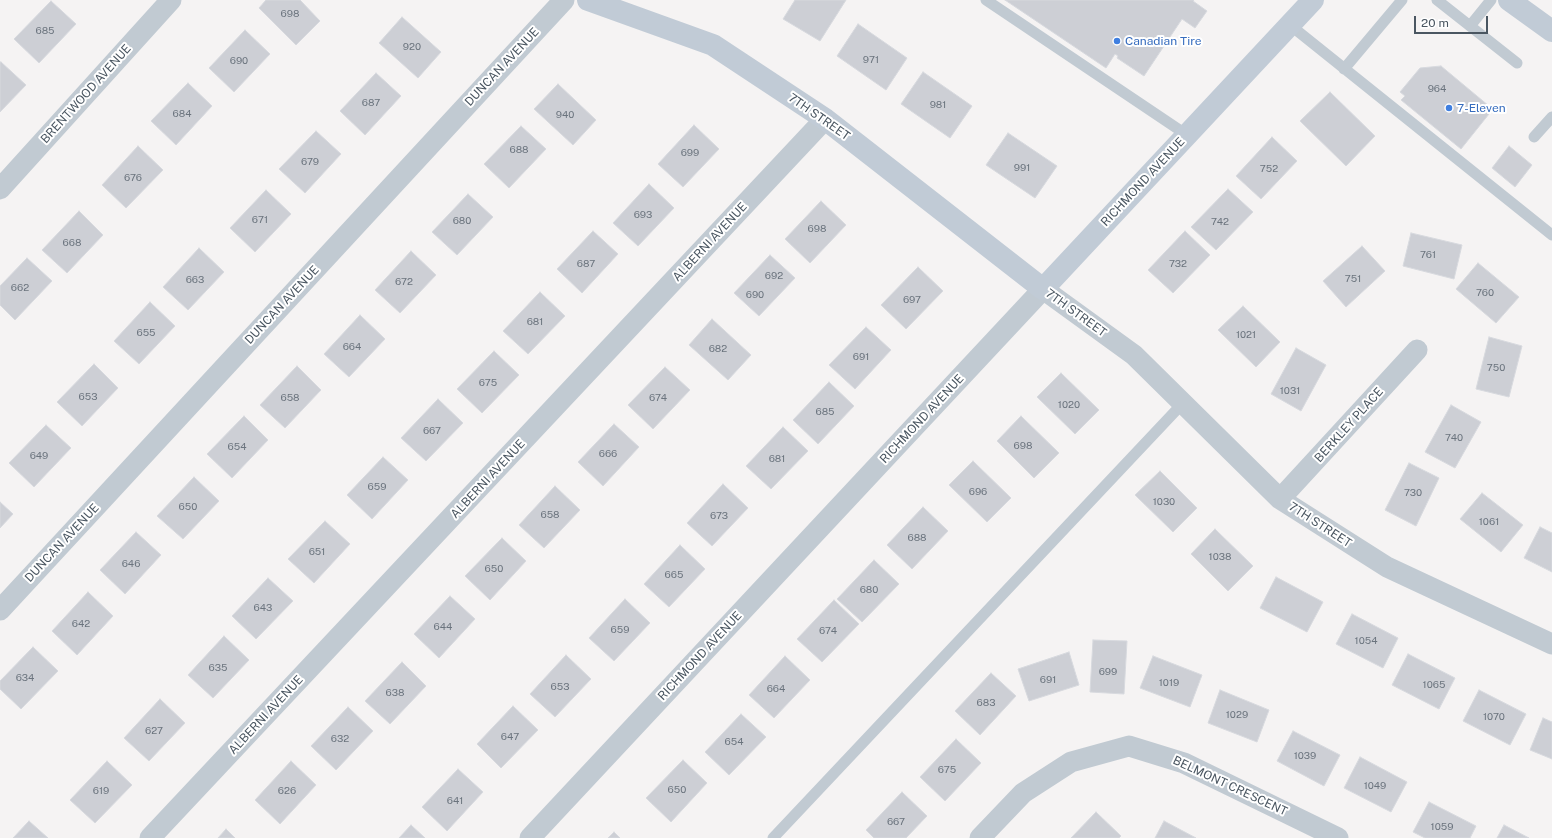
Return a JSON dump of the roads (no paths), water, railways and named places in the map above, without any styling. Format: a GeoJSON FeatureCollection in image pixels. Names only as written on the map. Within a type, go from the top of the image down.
{"type":"FeatureCollection","features":[{"type":"Feature","properties":{"kind":"street","name":"BRENTWOOD AVENUE"},"geometry":{"type":"LineString","coordinates":[[0,189],[171,0]]}},
{"type":"Feature","properties":{"kind":"street","name":"DUNCAN AVENUE"},"geometry":{"type":"LineString","coordinates":[[0,610],[564,0]]}},
{"type":"Feature","properties":{"kind":"street","name":"7TH STREET"},"geometry":{"type":"LineString","coordinates":[[588,0],[713,45],[826,119],[1043,289],[1134,355],[1280,499],[1387,567],[1552,644]]}},
{"type":"Feature","properties":{"kind":"street","name":"RICHMOND AVENUE"},"geometry":{"type":"LineString","coordinates":[[530,838],[1313,0]]}},
{"type":"Feature","properties":{"kind":"street"},"geometry":{"type":"LineString","coordinates":[[1509,0],[1552,31]]}},
{"type":"Feature","properties":{"kind":"street","name":"ALBERNI AVENUE"},"geometry":{"type":"LineString","coordinates":[[150,838],[826,119]]}},
{"type":"Feature","properties":{"kind":"street","name":"BERKLEY PLACE"},"geometry":{"type":"LineString","coordinates":[[1280,499],[1417,350]]}},
{"type":"Feature","properties":{"kind":"street","name":"BELMONT CRESCENT"},"geometry":{"type":"LineString","coordinates":[[980,838],[1023,792],[1071,762],[1129,746],[1184,762],[1338,838]]}},
{"type":"Feature","properties":{"kind":"lane"},"geometry":{"type":"LineString","coordinates":[[986,0],[1187,135]]}},
{"type":"Feature","properties":{"kind":"lane"},"geometry":{"type":"LineString","coordinates":[[1344,69],[1402,0]]}},
{"type":"Feature","properties":{"kind":"lane"},"geometry":{"type":"LineString","coordinates":[[1438,0],[1517,63]]}},
{"type":"Feature","properties":{"kind":"lane"},"geometry":{"type":"LineString","coordinates":[[1470,26],[1491,0]]}},
{"type":"Feature","properties":{"kind":"lane"},"geometry":{"type":"LineString","coordinates":[[1290,25],[1552,234]]}},
{"type":"Feature","properties":{"kind":"lane"},"geometry":{"type":"LineString","coordinates":[[1534,137],[1552,117]]}},
{"type":"Feature","properties":{"kind":"lane"},"geometry":{"type":"LineString","coordinates":[[773,838],[1183,403]]}},
{"type":"Feature","properties":{"kind":"place","name":"Canadian Tire"},"geometry":{"type":"Point","coordinates":[1117,41]}},
{"type":"Feature","properties":{"kind":"place","name":"7-Eleven"},"geometry":{"type":"Point","coordinates":[1449,108]}}]}
